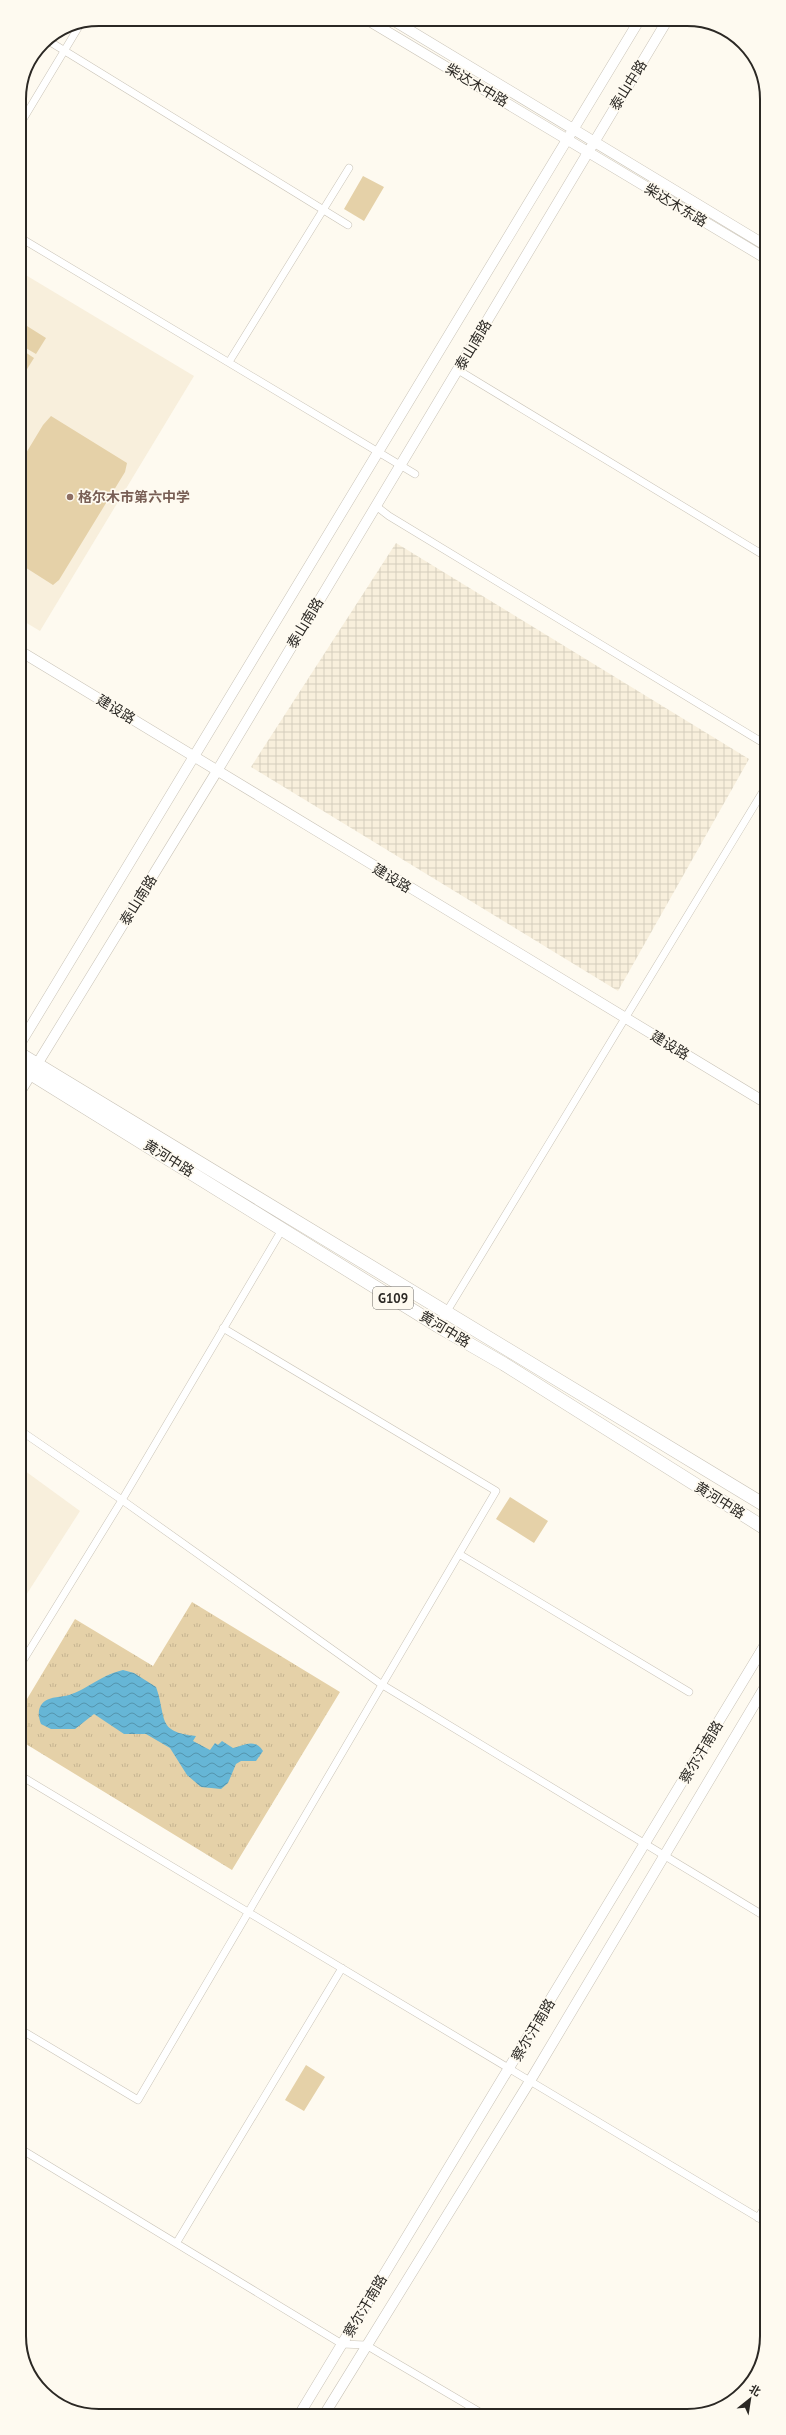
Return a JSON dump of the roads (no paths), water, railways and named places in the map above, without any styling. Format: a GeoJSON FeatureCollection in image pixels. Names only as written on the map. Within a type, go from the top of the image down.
{"type":"FeatureCollection","features":[{"type":"Feature","properties":{"kind":"highway","name":"黄河中路"},"geometry":{"type":"LineString","coordinates":[[30,1068],[438,1326],[504,1364],[760,1525]]}},
{"type":"Feature","properties":{"kind":"highway","name":"黄河中路"},"geometry":{"type":"LineString","coordinates":[[30,1068],[447,1312],[760,1502]]}},
{"type":"Feature","properties":{"kind":"street","name":"柴达木中路"},"geometry":{"type":"LineString","coordinates":[[378,26],[569,139],[588,152]]}},
{"type":"Feature","properties":{"kind":"street","name":"柴达木中路"},"geometry":{"type":"LineString","coordinates":[[403,26],[593,142]]}},
{"type":"Feature","properties":{"kind":"street","name":"泰山中路"},"geometry":{"type":"LineString","coordinates":[[569,139],[636,26]]}},
{"type":"Feature","properties":{"kind":"street","name":"泰山中路"},"geometry":{"type":"LineString","coordinates":[[588,152],[664,26]]}},
{"type":"Feature","properties":{"kind":"street"},"geometry":{"type":"LineString","coordinates":[[26,114],[77,30]]}},
{"type":"Feature","properties":{"kind":"street"},"geometry":{"type":"LineString","coordinates":[[52,43],[348,225]]}},
{"type":"Feature","properties":{"kind":"street","name":"泰山南路"},"geometry":{"type":"LineString","coordinates":[[26,1034],[569,139]]}},
{"type":"Feature","properties":{"kind":"street","name":"柴达木东路"},"geometry":{"type":"LineString","coordinates":[[593,142],[760,243]]}},
{"type":"Feature","properties":{"kind":"street","name":"泰山南路"},"geometry":{"type":"LineString","coordinates":[[26,1078],[30,1068],[217,771],[588,152]]}},
{"type":"Feature","properties":{"kind":"street","name":"柴达木东路"},"geometry":{"type":"LineString","coordinates":[[588,152],[760,256]]}},
{"type":"Feature","properties":{"kind":"street"},"geometry":{"type":"LineString","coordinates":[[229,362],[349,168]]}},
{"type":"Feature","properties":{"kind":"street"},"geometry":{"type":"LineString","coordinates":[[26,241],[415,474]]}},
{"type":"Feature","properties":{"kind":"street"},"geometry":{"type":"LineString","coordinates":[[458,370],[760,553]]}},
{"type":"Feature","properties":{"kind":"street"},"geometry":{"type":"LineString","coordinates":[[376,506],[396,520],[760,741]]}},
{"type":"Feature","properties":{"kind":"street","name":"建设路"},"geometry":{"type":"LineString","coordinates":[[26,655],[760,1099]]}},
{"type":"Feature","properties":{"kind":"street"},"geometry":{"type":"LineString","coordinates":[[438,1326],[760,796]]}},
{"type":"Feature","properties":{"kind":"street"},"geometry":{"type":"LineString","coordinates":[[26,1656],[122,1500],[283,1228]]}},
{"type":"Feature","properties":{"kind":"street"},"geometry":{"type":"LineString","coordinates":[[26,2033],[138,2100],[496,1491],[223,1328]]}},
{"type":"Feature","properties":{"kind":"street"},"geometry":{"type":"LineString","coordinates":[[26,1434],[122,1500],[382,1684],[760,1913]]}},
{"type":"Feature","properties":{"kind":"street"},"geometry":{"type":"LineString","coordinates":[[459,1554],[689,1692]]}},
{"type":"Feature","properties":{"kind":"street","name":"察尔汗南路"},"geometry":{"type":"LineString","coordinates":[[303,2409],[646,1844],[760,1653]]}},
{"type":"Feature","properties":{"kind":"street","name":"察尔汗南路"},"geometry":{"type":"LineString","coordinates":[[328,2409],[530,2081],[666,1856],[760,1695]]}},
{"type":"Feature","properties":{"kind":"street"},"geometry":{"type":"LineString","coordinates":[[26,1779],[758,2218],[760,2215]]}},
{"type":"Feature","properties":{"kind":"street"},"geometry":{"type":"LineString","coordinates":[[177,2242],[342,1968]]}},
{"type":"Feature","properties":{"kind":"street"},"geometry":{"type":"LineString","coordinates":[[26,2150],[342,2344],[366,2345],[475,2409]]}},
{"type":"Feature","properties":{"kind":"water"},"geometry":{"type":"Polygon","coordinates":[[[123,1670],[134,1673],[156,1687],[165,1722],[174,1731],[196,1736],[193,1741],[210,1750],[215,1743],[218,1745],[222,1741],[233,1748],[245,1744],[253,1744],[260,1747],[263,1751],[256,1761],[241,1761],[236,1764],[228,1783],[221,1789],[201,1787],[187,1775],[170,1748],[146,1734],[124,1734],[94,1714],[75,1729],[51,1729],[41,1724],[39,1709],[45,1701],[69,1695],[100,1679],[123,1670]]]}},
{"type":"Feature","properties":{"kind":"place","name":"格尔木市第六中学"},"geometry":{"type":"Point","coordinates":[70,497]}}]}
